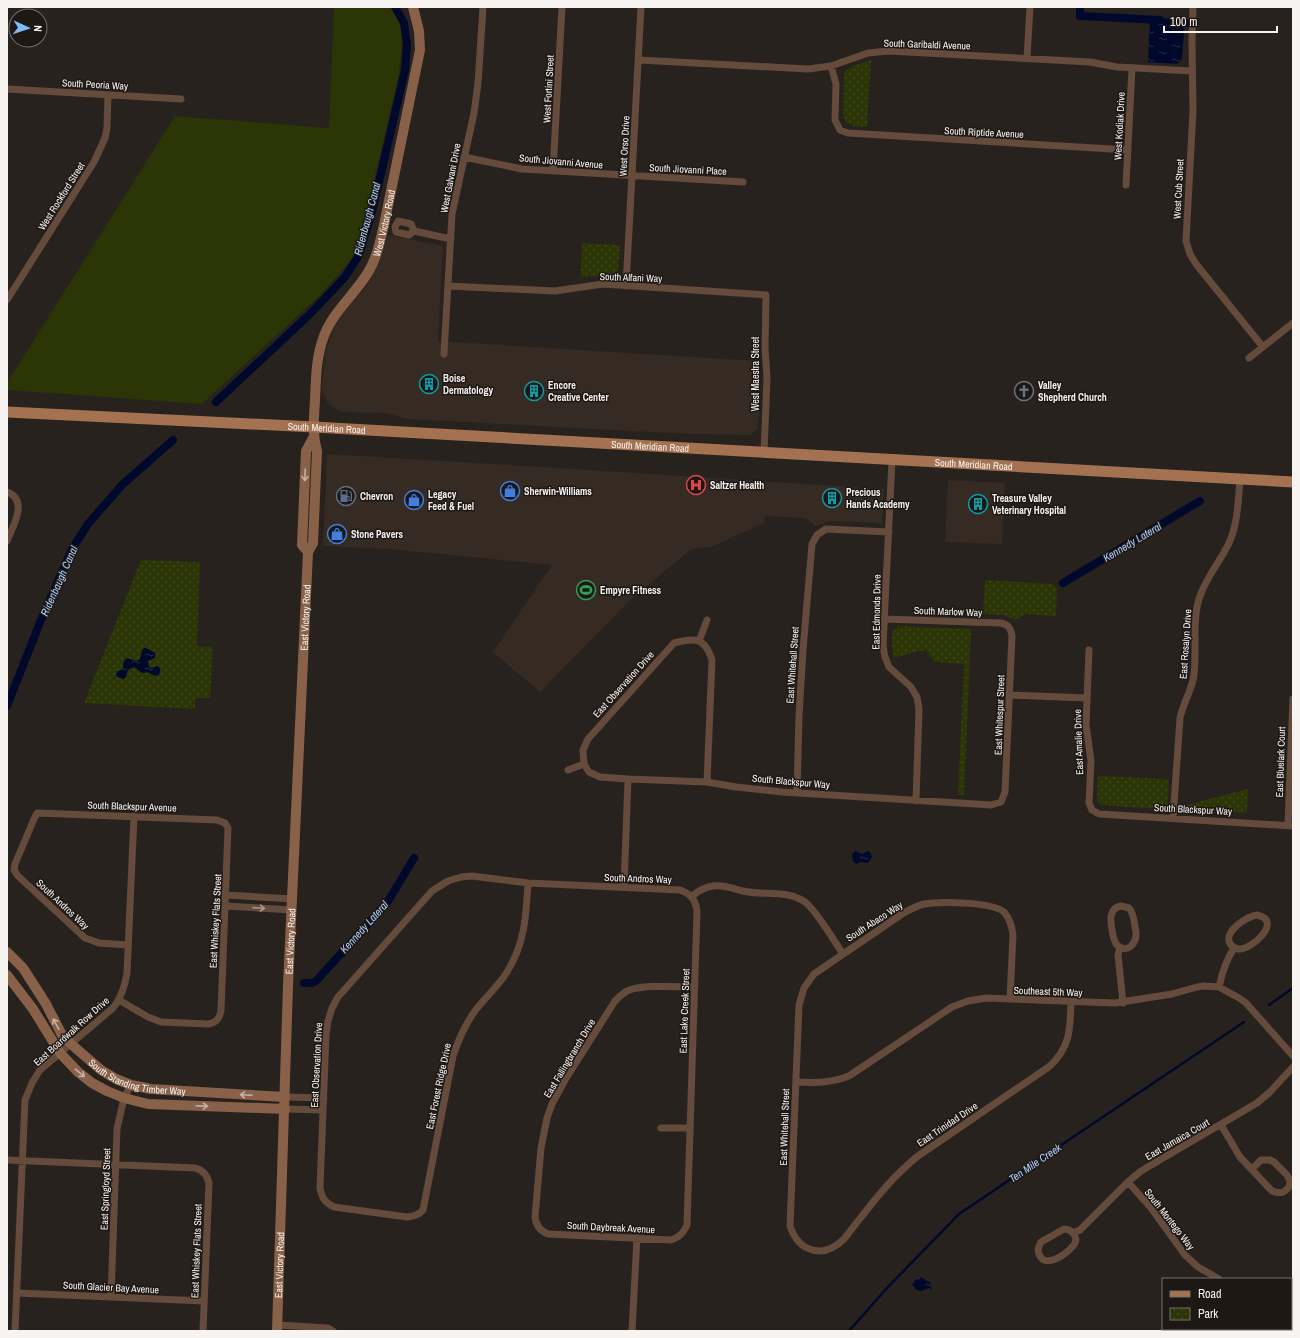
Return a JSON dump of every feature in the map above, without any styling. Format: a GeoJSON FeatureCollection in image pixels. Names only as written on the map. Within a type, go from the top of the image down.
{"type":"FeatureCollection","features":[{"type":"Feature","properties":{"kind":"main road","name":"West Victory Road"},"geometry":{"type":"LineString","coordinates":[[314,432],[317,364],[320,349],[333,319],[368,272],[377,253],[384,225],[420,50],[419,31],[412,7]]}},
{"type":"Feature","properties":{"kind":"main road","name":"South Meridian Road"},"geometry":{"type":"LineString","coordinates":[[7,412],[314,432],[764,453],[1293,482]]}},
{"type":"Feature","properties":{"kind":"main road","name":"East Victory Road"},"geometry":{"type":"LineString","coordinates":[[278,1328],[292,899],[308,552],[302,545],[306,451],[314,432]]}},
{"type":"Feature","properties":{"kind":"main road","name":"South Standing Timber Way"},"geometry":{"type":"LineString","coordinates":[[7,952],[23,968],[46,1004],[62,1035],[101,1070],[116,1079],[131,1085],[151,1089],[285,1097]]}},
{"type":"Feature","properties":{"kind":"main road","name":"South Standing Timber Way"},"geometry":{"type":"LineString","coordinates":[[7,974],[33,1009],[60,1054],[78,1072],[107,1092],[148,1104],[285,1109]]}},
{"type":"Feature","properties":{"kind":"street","name":"West Galvani Drive"},"geometry":{"type":"LineString","coordinates":[[444,354],[452,214],[474,113],[478,83],[482,7]]}},
{"type":"Feature","properties":{"kind":"street","name":"West Fortini Street"},"geometry":{"type":"LineString","coordinates":[[553,172],[562,7]]}},
{"type":"Feature","properties":{"kind":"street","name":"West Orso Drive"},"geometry":{"type":"LineString","coordinates":[[626,286],[641,7]]}},
{"type":"Feature","properties":{"kind":"street"},"geometry":{"type":"LineString","coordinates":[[1026,58],[1030,7]]}},
{"type":"Feature","properties":{"kind":"street","name":"West Cub Street"},"geometry":{"type":"LineString","coordinates":[[1193,7],[1193,111],[1186,241],[1190,254],[1196,264],[1263,347]]}},
{"type":"Feature","properties":{"kind":"street","name":"South Garibaldi Avenue"},"geometry":{"type":"LineString","coordinates":[[639,60],[808,69],[831,66],[878,51],[1026,58],[1090,62],[1117,67],[1192,70]]}},
{"type":"Feature","properties":{"kind":"street","name":"South Riptide Avenue"},"geometry":{"type":"LineString","coordinates":[[831,66],[836,84],[835,120],[840,130],[848,133],[1128,150]]}},
{"type":"Feature","properties":{"kind":"street","name":"West Kodiak Drive"},"geometry":{"type":"LineString","coordinates":[[1126,185],[1132,68]]}},
{"type":"Feature","properties":{"kind":"street","name":"South Peoria Way"},"geometry":{"type":"LineString","coordinates":[[7,89],[181,98]]}},
{"type":"Feature","properties":{"kind":"street","name":"West Rockford Street"},"geometry":{"type":"LineString","coordinates":[[7,300],[94,162],[105,138],[107,128],[108,95]]}},
{"type":"Feature","properties":{"kind":"street","name":"South Jiovanni Avenue"},"geometry":{"type":"LineString","coordinates":[[464,157],[522,169],[633,176]]}},
{"type":"Feature","properties":{"kind":"street","name":"South Jiovanni Place"},"geometry":{"type":"LineString","coordinates":[[633,176],[743,182]]}},
{"type":"Feature","properties":{"kind":"street"},"geometry":{"type":"LineString","coordinates":[[398,221],[411,224],[414,231],[409,235],[402,234],[396,232],[395,227],[398,221]]}},
{"type":"Feature","properties":{"kind":"street"},"geometry":{"type":"LineString","coordinates":[[384,225],[395,227]]}},
{"type":"Feature","properties":{"kind":"street"},"geometry":{"type":"LineString","coordinates":[[414,231],[450,239]]}},
{"type":"Feature","properties":{"kind":"street","name":"South Alfani Way"},"geometry":{"type":"LineString","coordinates":[[448,286],[555,291],[603,284],[766,295]]}},
{"type":"Feature","properties":{"kind":"street","name":"West Maestra Street"},"geometry":{"type":"LineString","coordinates":[[764,453],[767,378],[764,348],[766,295]]}},
{"type":"Feature","properties":{"kind":"street"},"geometry":{"type":"LineString","coordinates":[[1250,358],[1293,323]]}},
{"type":"Feature","properties":{"kind":"street","name":"East Edmonds Drive"},"geometry":{"type":"LineString","coordinates":[[892,460],[883,646],[889,667],[911,686],[917,697],[919,709],[916,801]]}},
{"type":"Feature","properties":{"kind":"street","name":"East Rosalyn Drive"},"geometry":{"type":"LineString","coordinates":[[1173,818],[1180,718],[1182,707],[1192,685],[1194,674],[1197,609],[1204,586],[1230,543],[1238,511],[1240,480]]}},
{"type":"Feature","properties":{"kind":"street"},"geometry":{"type":"LineString","coordinates":[[7,492],[16,498],[19,506],[18,513],[7,540]]}},
{"type":"Feature","properties":{"kind":"street","name":"East Whitehall Street"},"geometry":{"type":"LineString","coordinates":[[797,793],[803,643],[810,551],[814,539],[826,529],[889,532]]}},
{"type":"Feature","properties":{"kind":"street","name":"South Marlow Way"},"geometry":{"type":"LineString","coordinates":[[884,618],[1005,623],[1010,627]]}},
{"type":"Feature","properties":{"kind":"street"},"geometry":{"type":"LineString","coordinates":[[707,620],[699,641],[708,648],[712,660],[708,782]]}},
{"type":"Feature","properties":{"kind":"street","name":"East Whitespur Street"},"geometry":{"type":"LineString","coordinates":[[1001,802],[1006,792],[1012,636],[1010,627]]}},
{"type":"Feature","properties":{"kind":"street","name":"East Observation Drive"},"geometry":{"type":"LineString","coordinates":[[584,764],[583,750],[588,739],[674,643],[688,639],[699,641]]}},
{"type":"Feature","properties":{"kind":"street","name":"East Amalie Drive"},"geometry":{"type":"LineString","coordinates":[[1089,650],[1087,734],[1091,761],[1089,803],[1092,810]]}},
{"type":"Feature","properties":{"kind":"street"},"geometry":{"type":"LineString","coordinates":[[1010,695],[1087,698]]}},
{"type":"Feature","properties":{"kind":"street","name":"East Bluelark Court"},"geometry":{"type":"LineString","coordinates":[[1290,826],[1293,699]]}},
{"type":"Feature","properties":{"kind":"street"},"geometry":{"type":"LineString","coordinates":[[568,770],[584,764]]}},
{"type":"Feature","properties":{"kind":"street","name":"South Blackspur Way"},"geometry":{"type":"LineString","coordinates":[[584,764],[590,772],[600,777],[708,782],[736,787],[797,793],[916,801],[991,805],[1001,802]]}},
{"type":"Feature","properties":{"kind":"street"},"geometry":{"type":"LineString","coordinates":[[624,887],[628,779]]}},
{"type":"Feature","properties":{"kind":"street","name":"South Blackspur Way"},"geometry":{"type":"LineString","coordinates":[[1092,810],[1099,814],[1290,826]]}},
{"type":"Feature","properties":{"kind":"street","name":"South Blackspur Avenue"},"geometry":{"type":"LineString","coordinates":[[14,870],[14,864],[37,813],[217,820],[225,823]]}},
{"type":"Feature","properties":{"kind":"street","name":"East Boardwalk Row Drive"},"geometry":{"type":"LineString","coordinates":[[15,1331],[25,1100],[32,1083],[40,1070],[113,1008],[120,1000],[127,973],[134,816]]}},
{"type":"Feature","properties":{"kind":"street","name":"East Whiskey Flats Street"},"geometry":{"type":"LineString","coordinates":[[120,1000],[148,1017],[161,1022],[208,1024],[217,1020],[220,1011],[229,834],[225,823]]}},
{"type":"Feature","properties":{"kind":"street","name":"South Andros Way"},"geometry":{"type":"LineString","coordinates":[[14,870],[18,876],[85,938],[99,943],[128,945]]}},
{"type":"Feature","properties":{"kind":"street","name":"South Andros Way"},"geometry":{"type":"LineString","coordinates":[[448,881],[461,877],[472,876],[528,883],[680,890],[692,896]]}},
{"type":"Feature","properties":{"kind":"street","name":"East Observation Drive"},"geometry":{"type":"LineString","coordinates":[[324,1200],[320,1188],[323,1110],[328,1021],[332,1008],[338,997],[432,891],[448,881]]}},
{"type":"Feature","properties":{"kind":"street","name":"East Forest Ridge Drive"},"geometry":{"type":"LineString","coordinates":[[324,1200],[328,1205],[334,1207],[407,1217],[420,1214],[425,1204],[453,1056],[458,1041],[470,1017],[499,984],[514,959],[524,929],[528,883]]}},
{"type":"Feature","properties":{"kind":"street"},"geometry":{"type":"LineString","coordinates":[[692,896],[706,887],[719,885],[749,892],[782,893],[795,897],[807,903],[843,954]]}},
{"type":"Feature","properties":{"kind":"street"},"geometry":{"type":"LineString","coordinates":[[226,895],[292,899]]}},
{"type":"Feature","properties":{"kind":"street","name":"East Lake Creek Street"},"geometry":{"type":"LineString","coordinates":[[681,1236],[687,1225],[695,987],[697,912],[695,901],[692,896]]}},
{"type":"Feature","properties":{"kind":"street","name":"South Abaco Way"},"geometry":{"type":"LineString","coordinates":[[802,994],[814,974],[902,914],[917,906],[943,903],[987,905],[995,907],[1009,918],[1013,935],[1010,999]]}},
{"type":"Feature","properties":{"kind":"street"},"geometry":{"type":"LineString","coordinates":[[225,906],[292,910]]}},
{"type":"Feature","properties":{"kind":"street"},"geometry":{"type":"LineString","coordinates":[[1123,906],[1129,908],[1132,913],[1136,938],[1131,946],[1127,948],[1120,947],[1116,944],[1114,939],[1110,916],[1116,907],[1123,906]]}},
{"type":"Feature","properties":{"kind":"street"},"geometry":{"type":"LineString","coordinates":[[1259,915],[1264,919],[1267,926],[1266,931],[1262,936],[1244,948],[1234,948],[1229,942],[1228,938],[1233,929],[1252,916],[1259,915]]}},
{"type":"Feature","properties":{"kind":"street"},"geometry":{"type":"LineString","coordinates":[[1120,947],[1118,955],[1123,1003]]}},
{"type":"Feature","properties":{"kind":"street"},"geometry":{"type":"LineString","coordinates":[[1234,948],[1227,958],[1219,987],[1246,1003],[1293,1056]]}},
{"type":"Feature","properties":{"kind":"street","name":"East Fallingbranch Drive"},"geometry":{"type":"LineString","coordinates":[[541,1230],[538,1227],[535,1217],[541,1148],[544,1131],[552,1104],[565,1080],[615,1001],[627,991],[634,988],[695,987]]}},
{"type":"Feature","properties":{"kind":"street","name":"Southeast 5th Way"},"geometry":{"type":"LineString","coordinates":[[796,1082],[824,1083],[849,1076],[944,1012],[960,1004],[986,998],[1123,1003],[1172,994],[1197,987],[1219,987]]}},
{"type":"Feature","properties":{"kind":"street","name":"East Whitehall Street"},"geometry":{"type":"LineString","coordinates":[[802,994],[799,1005],[790,1226],[798,1241],[805,1247],[813,1250]]}},
{"type":"Feature","properties":{"kind":"street","name":"East Trinidad Drive"},"geometry":{"type":"LineString","coordinates":[[813,1250],[822,1251],[838,1245],[880,1192],[904,1167],[1057,1060],[1069,1037],[1071,1002]]}},
{"type":"Feature","properties":{"kind":"street","name":"East Jamaica Court"},"geometry":{"type":"LineString","coordinates":[[1074,1233],[1080,1230],[1128,1182],[1149,1166],[1260,1101],[1293,1066]]}},
{"type":"Feature","properties":{"kind":"street","name":"East Springloyd Street"},"geometry":{"type":"LineString","coordinates":[[111,1297],[117,1129],[124,1098],[131,1085]]}},
{"type":"Feature","properties":{"kind":"street","name":"South Standing Timber Way"},"geometry":{"type":"LineString","coordinates":[[285,1097],[324,1098]]}},
{"type":"Feature","properties":{"kind":"street","name":"South Standing Timber Way"},"geometry":{"type":"LineString","coordinates":[[285,1109],[323,1110]]}},
{"type":"Feature","properties":{"kind":"street"},"geometry":{"type":"LineString","coordinates":[[1221,1125],[1240,1157],[1272,1191],[1278,1194],[1284,1192],[1290,1187],[1290,1181],[1287,1175],[1270,1160],[1261,1160],[1252,1169]]}},
{"type":"Feature","properties":{"kind":"street"},"geometry":{"type":"LineString","coordinates":[[661,1128],[690,1128]]}},
{"type":"Feature","properties":{"kind":"street"},"geometry":{"type":"LineString","coordinates":[[7,1160],[116,1165]]}},
{"type":"Feature","properties":{"kind":"street","name":"East Whiskey Flats Street"},"geometry":{"type":"LineString","coordinates":[[116,1165],[195,1168],[200,1169],[209,1182],[203,1331]]}},
{"type":"Feature","properties":{"kind":"street","name":"South Montego Way"},"geometry":{"type":"LineString","coordinates":[[1128,1182],[1151,1208],[1185,1255],[1198,1267],[1217,1278]]}},
{"type":"Feature","properties":{"kind":"street"},"geometry":{"type":"LineString","coordinates":[[1064,1229],[1074,1233],[1076,1240],[1074,1246],[1056,1259],[1053,1261],[1046,1261],[1040,1256],[1038,1249],[1039,1245],[1044,1240],[1064,1229]]}},
{"type":"Feature","properties":{"kind":"street","name":"South Daybreak Avenue"},"geometry":{"type":"LineString","coordinates":[[541,1230],[548,1234],[671,1240],[681,1236]]}},
{"type":"Feature","properties":{"kind":"street"},"geometry":{"type":"LineString","coordinates":[[632,1331],[637,1238]]}},
{"type":"Feature","properties":{"kind":"street","name":"South Glacier Bay Avenue"},"geometry":{"type":"LineString","coordinates":[[17,1293],[204,1301]]}},
{"type":"Feature","properties":{"kind":"street"},"geometry":{"type":"LineString","coordinates":[[278,1328],[328,1328],[333,1331]]}},
{"type":"Feature","properties":{"kind":"shaded area"},"geometry":{"type":"Polygon","coordinates":[[[388,235],[443,246],[438,341],[758,361],[761,385],[758,428],[751,435],[688,434],[407,419],[386,413],[342,412],[328,404],[322,389],[325,352],[335,326],[347,308],[365,288],[380,261],[388,235]]]}},
{"type":"Feature","properties":{"kind":"shaded area"},"geometry":{"type":"Polygon","coordinates":[[[327,454],[884,489],[882,523],[830,521],[816,526],[805,518],[765,516],[764,523],[711,547],[697,548],[689,551],[627,603],[540,692],[493,652],[552,565],[390,549],[323,546],[327,454]]]}},
{"type":"Feature","properties":{"kind":"shaded area"},"geometry":{"type":"Polygon","coordinates":[[[948,480],[1005,483],[1002,544],[945,542],[948,480]]]}},
{"type":"Feature","properties":{"kind":"green space"},"geometry":{"type":"Polygon","coordinates":[[[334,7],[393,7],[403,30],[399,74],[357,253],[320,295],[202,404],[7,390],[7,383],[175,116],[329,128],[334,7]]]}},
{"type":"Feature","properties":{"kind":"green space"},"geometry":{"type":"Polygon","coordinates":[[[871,60],[867,127],[853,126],[847,123],[843,116],[844,72],[853,66],[871,60]]]}},
{"type":"Feature","properties":{"kind":"green space"},"geometry":{"type":"Polygon","coordinates":[[[582,243],[620,245],[618,272],[615,275],[581,277],[582,243]]]}},
{"type":"Feature","properties":{"kind":"green space"},"geometry":{"type":"Polygon","coordinates":[[[141,560],[200,562],[197,646],[213,647],[210,698],[195,698],[195,709],[84,703],[141,560]]]}},
{"type":"Feature","properties":{"kind":"green space"},"geometry":{"type":"Polygon","coordinates":[[[985,580],[1053,584],[1057,588],[1056,616],[1026,614],[1015,620],[1004,615],[983,614],[985,580]]]}},
{"type":"Feature","properties":{"kind":"green space"},"geometry":{"type":"Polygon","coordinates":[[[899,626],[971,629],[964,795],[958,795],[964,664],[935,662],[926,650],[894,658],[892,648],[892,632],[899,626]]]}},
{"type":"Feature","properties":{"kind":"green space"},"geometry":{"type":"Polygon","coordinates":[[[1098,776],[1169,779],[1168,805],[1162,809],[1100,805],[1097,800],[1098,776]]]}},
{"type":"Feature","properties":{"kind":"green space"},"geometry":{"type":"Polygon","coordinates":[[[1248,789],[1247,813],[1187,810],[1183,806],[1248,789]]]}},
{"type":"Feature","properties":{"kind":"water"},"geometry":{"type":"Polygon","coordinates":[[[1150,18],[1183,19],[1184,32],[1182,59],[1177,64],[1148,62],[1150,18]]]}},
{"type":"Feature","properties":{"kind":"water"},"geometry":{"type":"Polygon","coordinates":[[[144,648],[155,653],[155,658],[148,661],[149,667],[151,668],[157,666],[160,668],[159,675],[156,676],[147,672],[141,673],[134,667],[128,670],[124,679],[117,677],[116,674],[118,671],[123,669],[126,659],[137,661],[140,659],[144,648]]]}},
{"type":"Feature","properties":{"kind":"water"},"geometry":{"type":"Polygon","coordinates":[[[855,851],[862,854],[868,851],[872,857],[868,863],[861,862],[856,864],[853,861],[852,854],[855,851]]]}},
{"type":"Feature","properties":{"kind":"water"},"geometry":{"type":"Polygon","coordinates":[[[921,1277],[922,1279],[924,1278],[926,1281],[930,1282],[932,1290],[929,1288],[921,1291],[916,1290],[912,1284],[921,1277]]]}},
{"type":"Feature","properties":{"kind":"waterway","name":"Ridenbaugh Canal"},"geometry":{"type":"LineString","coordinates":[[216,402],[311,313],[345,277],[359,255],[372,212],[405,70],[407,45],[404,23],[395,7]]}},
{"type":"Feature","properties":{"kind":"waterway"},"geometry":{"type":"LineString","coordinates":[[1080,7],[1080,16],[1160,20]]}},
{"type":"Feature","properties":{"kind":"waterway"},"geometry":{"type":"LineString","coordinates":[[1171,21],[1186,23]]}},
{"type":"Feature","properties":{"kind":"waterway","name":"Ridenbaugh Canal"},"geometry":{"type":"LineString","coordinates":[[7,706],[41,620],[72,549],[88,524],[122,485],[173,440]]}},
{"type":"Feature","properties":{"kind":"waterway","name":"Kennedy Lateral"},"geometry":{"type":"LineString","coordinates":[[1063,583],[1200,501]]}},
{"type":"Feature","properties":{"kind":"waterway","name":"Kennedy Lateral"},"geometry":{"type":"LineString","coordinates":[[304,983],[316,981],[387,903],[414,858]]}},
{"type":"Feature","properties":{"kind":"waterway","name":"Ten Mile Creek"},"geometry":{"type":"LineString","coordinates":[[1269,1005],[1293,988]]}},
{"type":"Feature","properties":{"kind":"waterway","name":"Ten Mile Creek"},"geometry":{"type":"LineString","coordinates":[[849,1331],[887,1288],[959,1214],[1244,1022]]}},
{"type":"Feature","properties":{"kind":"place","name":"Boise Dermatology"},"geometry":{"type":"Point","coordinates":[429,384]}},
{"type":"Feature","properties":{"kind":"place","name":"Encore Creative Center"},"geometry":{"type":"Point","coordinates":[534,391]}},
{"type":"Feature","properties":{"kind":"place","name":"Valley Shepherd Church"},"geometry":{"type":"Point","coordinates":[1024,391]}},
{"type":"Feature","properties":{"kind":"place","name":"Saltzer Health"},"geometry":{"type":"Point","coordinates":[696,485]}},
{"type":"Feature","properties":{"kind":"place","name":"Sherwin-Williams"},"geometry":{"type":"Point","coordinates":[510,491]}},
{"type":"Feature","properties":{"kind":"place","name":"Chevron"},"geometry":{"type":"Point","coordinates":[346,496]}},
{"type":"Feature","properties":{"kind":"place","name":"Precious Hands Academy"},"geometry":{"type":"Point","coordinates":[832,498]}},
{"type":"Feature","properties":{"kind":"place","name":"Legacy Feed & Fuel"},"geometry":{"type":"Point","coordinates":[414,500]}},
{"type":"Feature","properties":{"kind":"place","name":"Treasure Valley Veterinary Hospital"},"geometry":{"type":"Point","coordinates":[978,504]}},
{"type":"Feature","properties":{"kind":"place","name":"Stone Pavers"},"geometry":{"type":"Point","coordinates":[337,534]}},
{"type":"Feature","properties":{"kind":"place","name":"Empyre Fitness"},"geometry":{"type":"Point","coordinates":[586,590]}}]}
